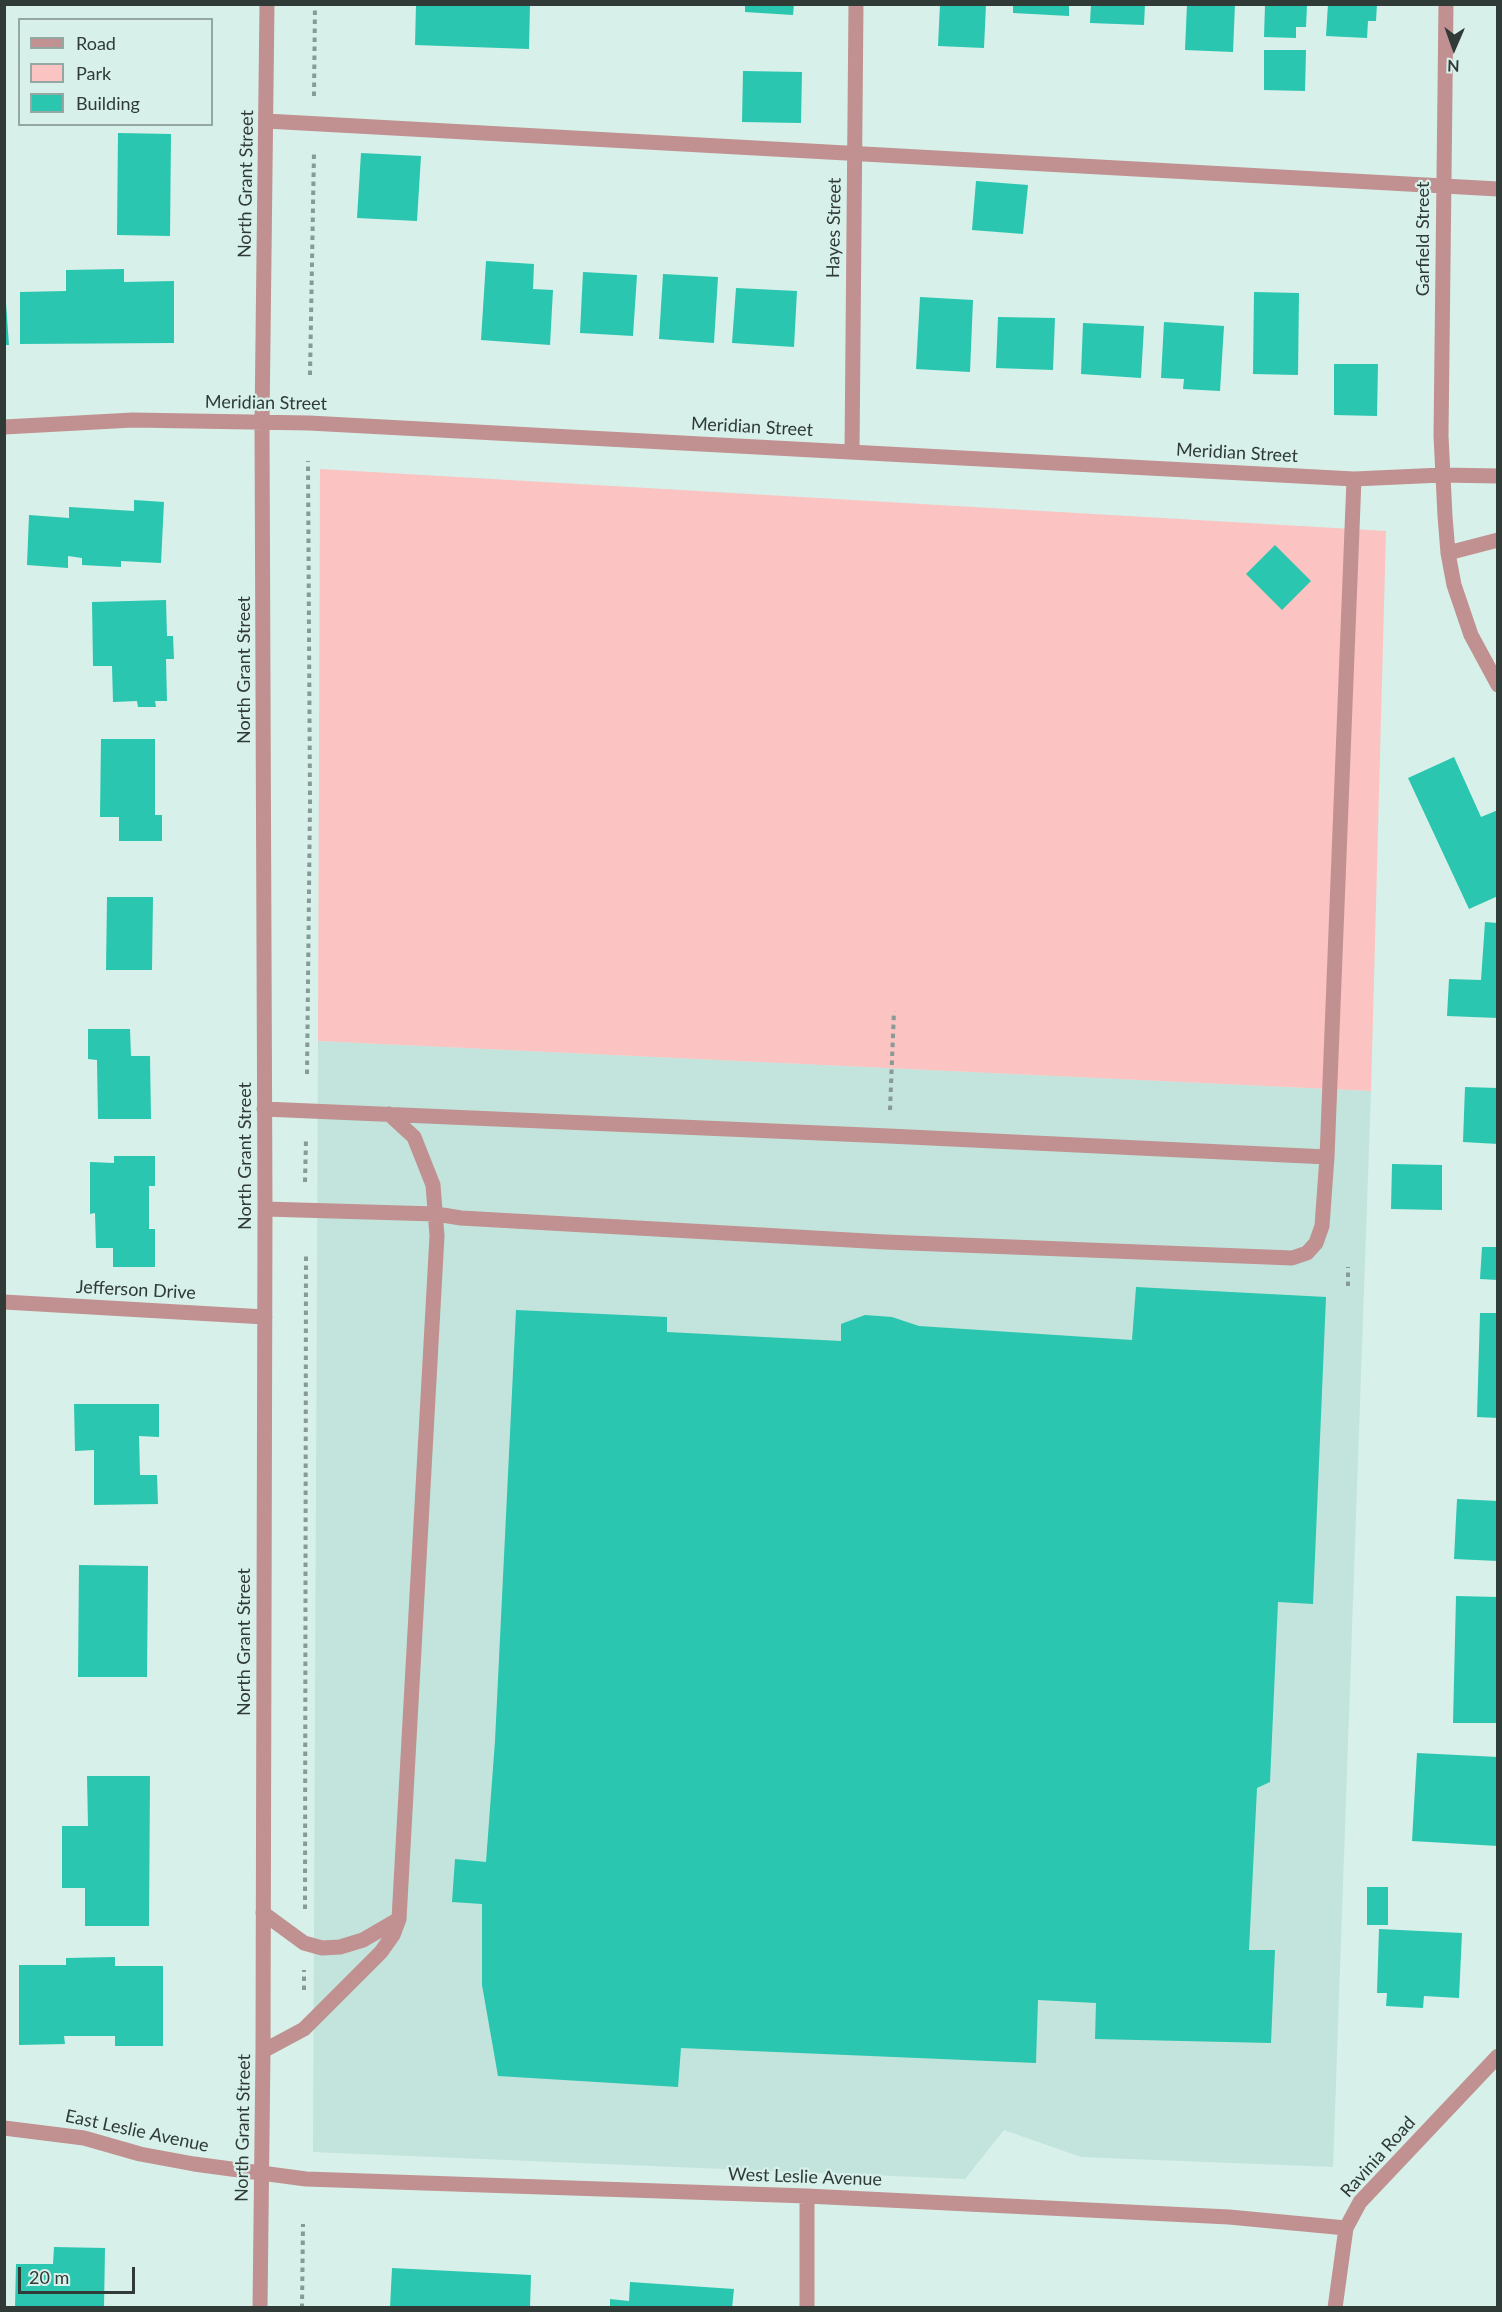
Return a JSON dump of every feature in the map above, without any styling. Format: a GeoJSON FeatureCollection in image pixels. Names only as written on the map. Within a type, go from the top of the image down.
{"type":"FeatureCollection","features":[{"type":"Feature","properties":{"kind":"street","name":"North Grant Street"},"geometry":{"type":"LineString","coordinates":[[260,2307],[265,1317],[262,423],[267,4]]}},
{"type":"Feature","properties":{"kind":"street","name":"Hayes Street"},"geometry":{"type":"LineString","coordinates":[[852,452],[856,4]]}},
{"type":"Feature","properties":{"kind":"street","name":"Garfield Street"},"geometry":{"type":"LineString","coordinates":[[1442,475],[1446,4]]}},
{"type":"Feature","properties":{"kind":"street"},"geometry":{"type":"LineString","coordinates":[[266,121],[1497,189]]}},
{"type":"Feature","properties":{"kind":"street","name":"Meridian Street"},"geometry":{"type":"LineString","coordinates":[[4,427],[133,420],[309,423],[1354,479],[1442,475],[1497,476]]}},
{"type":"Feature","properties":{"kind":"street"},"geometry":{"type":"LineString","coordinates":[[1442,475],[1448,553],[1454,585],[1471,635],[1497,685]]}},
{"type":"Feature","properties":{"kind":"street"},"geometry":{"type":"LineString","coordinates":[[265,1209],[436,1214],[885,1242],[1292,1258],[1307,1253],[1316,1243],[1322,1226],[1327,1157],[1354,479]]}},
{"type":"Feature","properties":{"kind":"street"},"geometry":{"type":"LineString","coordinates":[[1448,553],[1497,540]]}},
{"type":"Feature","properties":{"kind":"street"},"geometry":{"type":"LineString","coordinates":[[264,1109],[1327,1157]]}},
{"type":"Feature","properties":{"kind":"street"},"geometry":{"type":"LineString","coordinates":[[263,2051],[304,2029],[381,1952],[393,1935],[399,1918],[437,1236],[433,1185],[414,1137],[389,1114]]}},
{"type":"Feature","properties":{"kind":"street","name":"Jefferson Drive"},"geometry":{"type":"LineString","coordinates":[[4,1302],[265,1317]]}},
{"type":"Feature","properties":{"kind":"street"},"geometry":{"type":"LineString","coordinates":[[263,1913],[304,1943],[322,1948],[340,1947],[363,1940],[399,1918]]}},
{"type":"Feature","properties":{"kind":"street","name":"Ravinia Road"},"geometry":{"type":"LineString","coordinates":[[1335,2307],[1346,2228],[1360,2202],[1497,2056]]}},
{"type":"Feature","properties":{"kind":"street","name":"East Leslie Avenue"},"geometry":{"type":"LineString","coordinates":[[4,2128],[84,2138],[140,2154],[261,2173]]}},
{"type":"Feature","properties":{"kind":"street","name":"West Leslie Avenue"},"geometry":{"type":"LineString","coordinates":[[261,2173],[306,2179],[807,2196],[1229,2217],[1346,2228]]}},
{"type":"Feature","properties":{"kind":"street"},"geometry":{"type":"LineString","coordinates":[[807,2196],[807,2307]]}},
{"type":"Feature","properties":{"kind":"path"},"geometry":{"type":"LineString","coordinates":[[310,375],[315,4]]}},
{"type":"Feature","properties":{"kind":"path"},"geometry":{"type":"LineString","coordinates":[[307,1074],[310,813],[308,461]]}},
{"type":"Feature","properties":{"kind":"path"},"geometry":{"type":"LineString","coordinates":[[890,1111],[894,1011]]}},
{"type":"Feature","properties":{"kind":"path"},"geometry":{"type":"LineString","coordinates":[[305,1189],[306,1136]]}},
{"type":"Feature","properties":{"kind":"path"},"geometry":{"type":"LineString","coordinates":[[304,2029],[306,1255]]}},
{"type":"Feature","properties":{"kind":"path"},"geometry":{"type":"LineString","coordinates":[[1347,1286],[1348,1267]]}},
{"type":"Feature","properties":{"kind":"path"},"geometry":{"type":"LineString","coordinates":[[302,2307],[303,2224]]}},
{"type":"Feature","properties":{"kind":"shaded area"},"geometry":{"type":"Polygon","coordinates":[[[318,1041],[1371,1091],[1333,2167],[1081,2157],[1004,2130],[965,2179],[313,2152],[318,1041]]]}},
{"type":"Feature","properties":{"kind":"green space"},"geometry":{"type":"Polygon","coordinates":[[[320,469],[1386,531],[1371,1091],[318,1041],[320,469]]]}},
{"type":"Feature","properties":{"kind":"building"},"geometry":{"type":"Polygon","coordinates":[[[416,4],[530,4],[529,49],[415,45],[416,4]]]}},
{"type":"Feature","properties":{"kind":"building"},"geometry":{"type":"Polygon","coordinates":[[[745,4],[794,4],[793,15],[745,12],[745,4]]]}},
{"type":"Feature","properties":{"kind":"building"},"geometry":{"type":"Polygon","coordinates":[[[940,4],[986,4],[984,48],[938,46],[940,4]]]}},
{"type":"Feature","properties":{"kind":"building"},"geometry":{"type":"Polygon","coordinates":[[[1013,4],[1069,4],[1069,16],[1013,13],[1013,4]]]}},
{"type":"Feature","properties":{"kind":"building"},"geometry":{"type":"Polygon","coordinates":[[[1091,4],[1145,4],[1144,25],[1090,23],[1091,4]]]}},
{"type":"Feature","properties":{"kind":"building"},"geometry":{"type":"Polygon","coordinates":[[[1187,4],[1235,4],[1233,52],[1185,50],[1187,4]]]}},
{"type":"Feature","properties":{"kind":"building"},"geometry":{"type":"Polygon","coordinates":[[[1328,4],[1377,4],[1376,21],[1368,21],[1367,38],[1326,36],[1328,4]]]}},
{"type":"Feature","properties":{"kind":"building"},"geometry":{"type":"Polygon","coordinates":[[[1265,5],[1307,5],[1306,27],[1296,27],[1296,38],[1264,37],[1265,5]]]}},
{"type":"Feature","properties":{"kind":"building"},"geometry":{"type":"Polygon","coordinates":[[[1264,50],[1306,50],[1305,91],[1264,90],[1264,50]]]}},
{"type":"Feature","properties":{"kind":"building"},"geometry":{"type":"Polygon","coordinates":[[[743,71],[802,72],[801,123],[742,122],[743,71]]]}},
{"type":"Feature","properties":{"kind":"building"},"geometry":{"type":"Polygon","coordinates":[[[118,133],[171,134],[170,236],[117,235],[118,133]]]}},
{"type":"Feature","properties":{"kind":"building"},"geometry":{"type":"Polygon","coordinates":[[[361,153],[421,156],[417,221],[357,218],[361,153]]]}},
{"type":"Feature","properties":{"kind":"building"},"geometry":{"type":"Polygon","coordinates":[[[976,181],[1028,185],[1023,234],[972,230],[976,181]]]}},
{"type":"Feature","properties":{"kind":"building"},"geometry":{"type":"Polygon","coordinates":[[[486,261],[534,264],[533,289],[553,290],[550,345],[481,340],[486,261]]]}},
{"type":"Feature","properties":{"kind":"building"},"geometry":{"type":"Polygon","coordinates":[[[124,269],[124,282],[174,281],[174,343],[20,344],[20,292],[66,291],[66,270],[124,269]]]}},
{"type":"Feature","properties":{"kind":"building"},"geometry":{"type":"Polygon","coordinates":[[[583,272],[637,275],[633,336],[580,333],[583,272]]]}},
{"type":"Feature","properties":{"kind":"building"},"geometry":{"type":"Polygon","coordinates":[[[663,274],[718,277],[714,343],[659,339],[663,274]]]}},
{"type":"Feature","properties":{"kind":"building"},"geometry":{"type":"Polygon","coordinates":[[[736,288],[797,291],[794,347],[732,343],[736,288]]]}},
{"type":"Feature","properties":{"kind":"building"},"geometry":{"type":"Polygon","coordinates":[[[1254,292],[1299,293],[1298,375],[1253,374],[1254,292]]]}},
{"type":"Feature","properties":{"kind":"building"},"geometry":{"type":"Polygon","coordinates":[[[920,297],[973,300],[970,372],[916,369],[920,297]]]}},
{"type":"Feature","properties":{"kind":"building"},"geometry":{"type":"Polygon","coordinates":[[[4,303],[6,303],[9,345],[4,345],[4,303]]]}},
{"type":"Feature","properties":{"kind":"building"},"geometry":{"type":"Polygon","coordinates":[[[998,317],[1055,318],[1053,370],[996,368],[998,317]]]}},
{"type":"Feature","properties":{"kind":"building"},"geometry":{"type":"Polygon","coordinates":[[[1164,322],[1224,326],[1220,391],[1183,389],[1184,379],[1161,378],[1164,322]]]}},
{"type":"Feature","properties":{"kind":"building"},"geometry":{"type":"Polygon","coordinates":[[[1083,323],[1144,326],[1141,378],[1081,374],[1083,323]]]}},
{"type":"Feature","properties":{"kind":"building"},"geometry":{"type":"Polygon","coordinates":[[[1334,364],[1378,364],[1377,416],[1334,415],[1334,364]]]}},
{"type":"Feature","properties":{"kind":"building"},"geometry":{"type":"Polygon","coordinates":[[[134,500],[164,502],[161,563],[121,561],[121,567],[82,565],[82,558],[68,556],[68,568],[27,565],[29,515],[69,518],[69,507],[134,511],[134,500]]]}},
{"type":"Feature","properties":{"kind":"building"},"geometry":{"type":"Polygon","coordinates":[[[1275,545],[1311,581],[1282,610],[1246,574],[1275,545]]]}},
{"type":"Feature","properties":{"kind":"building"},"geometry":{"type":"Polygon","coordinates":[[[166,600],[167,636],[173,636],[174,659],[166,659],[167,701],[155,701],[156,707],[138,707],[137,701],[113,702],[112,666],[93,666],[92,602],[166,600]]]}},
{"type":"Feature","properties":{"kind":"building"},"geometry":{"type":"Polygon","coordinates":[[[101,739],[155,739],[155,815],[162,815],[162,841],[119,841],[119,817],[100,817],[101,739]]]}},
{"type":"Feature","properties":{"kind":"building"},"geometry":{"type":"Polygon","coordinates":[[[1454,757],[1481,817],[1498,810],[1498,896],[1469,909],[1408,778],[1454,757]]]}},
{"type":"Feature","properties":{"kind":"building"},"geometry":{"type":"Polygon","coordinates":[[[107,897],[153,897],[152,970],[106,970],[107,897]]]}},
{"type":"Feature","properties":{"kind":"building"},"geometry":{"type":"Polygon","coordinates":[[[1485,922],[1498,923],[1498,1018],[1447,1016],[1449,979],[1481,980],[1485,922]]]}},
{"type":"Feature","properties":{"kind":"building"},"geometry":{"type":"Polygon","coordinates":[[[88,1029],[130,1029],[131,1056],[150,1056],[151,1119],[98,1119],[97,1060],[88,1059],[88,1029]]]}},
{"type":"Feature","properties":{"kind":"building"},"geometry":{"type":"Polygon","coordinates":[[[1465,1087],[1498,1088],[1498,1144],[1463,1142],[1465,1087]]]}},
{"type":"Feature","properties":{"kind":"building"},"geometry":{"type":"Polygon","coordinates":[[[114,1156],[155,1156],[155,1186],[149,1186],[149,1229],[155,1229],[155,1267],[113,1267],[113,1248],[96,1248],[95,1213],[90,1214],[90,1162],[114,1163],[114,1156]]]}},
{"type":"Feature","properties":{"kind":"building"},"geometry":{"type":"Polygon","coordinates":[[[1392,1164],[1442,1165],[1442,1210],[1391,1209],[1392,1164]]]}},
{"type":"Feature","properties":{"kind":"building"},"geometry":{"type":"Polygon","coordinates":[[[1482,1247],[1498,1247],[1498,1280],[1480,1279],[1482,1247]]]}},
{"type":"Feature","properties":{"kind":"building"},"geometry":{"type":"Polygon","coordinates":[[[1136,1287],[1326,1297],[1313,1604],[1278,1602],[1270,1782],[1257,1788],[1249,1950],[1275,1950],[1271,2043],[1095,2039],[1096,2003],[1038,2000],[1036,2063],[681,2048],[678,2087],[498,2076],[482,1985],[482,1904],[452,1902],[455,1859],[486,1862],[495,1741],[516,1310],[667,1317],[667,1332],[841,1341],[841,1324],[865,1315],[892,1317],[919,1326],[1132,1340],[1136,1287]]]}},
{"type":"Feature","properties":{"kind":"building"},"geometry":{"type":"Polygon","coordinates":[[[1480,1313],[1498,1313],[1498,1418],[1477,1417],[1480,1313]]]}},
{"type":"Feature","properties":{"kind":"building"},"geometry":{"type":"Polygon","coordinates":[[[74,1404],[159,1404],[159,1437],[139,1436],[140,1475],[157,1475],[158,1504],[94,1505],[94,1450],[75,1451],[74,1404]]]}},
{"type":"Feature","properties":{"kind":"building"},"geometry":{"type":"Polygon","coordinates":[[[1457,1499],[1498,1501],[1498,1561],[1454,1559],[1457,1499]]]}},
{"type":"Feature","properties":{"kind":"building"},"geometry":{"type":"Polygon","coordinates":[[[79,1565],[148,1566],[147,1677],[78,1677],[79,1565]]]}},
{"type":"Feature","properties":{"kind":"building"},"geometry":{"type":"Polygon","coordinates":[[[1456,1596],[1498,1597],[1498,1723],[1453,1723],[1456,1596]]]}},
{"type":"Feature","properties":{"kind":"building"},"geometry":{"type":"Polygon","coordinates":[[[1417,1753],[1498,1757],[1498,1846],[1412,1841],[1417,1753]]]}},
{"type":"Feature","properties":{"kind":"building"},"geometry":{"type":"Polygon","coordinates":[[[87,1776],[150,1776],[149,1926],[85,1926],[85,1888],[62,1888],[62,1826],[88,1826],[87,1776]]]}},
{"type":"Feature","properties":{"kind":"building"},"geometry":{"type":"Polygon","coordinates":[[[1367,1887],[1388,1887],[1388,1925],[1367,1925],[1367,1887]]]}},
{"type":"Feature","properties":{"kind":"building"},"geometry":{"type":"Polygon","coordinates":[[[1379,1929],[1462,1933],[1459,1998],[1424,1996],[1423,2008],[1386,2006],[1387,1993],[1377,1993],[1379,1929]]]}},
{"type":"Feature","properties":{"kind":"building"},"geometry":{"type":"Polygon","coordinates":[[[115,1957],[115,1966],[163,1966],[163,2046],[115,2046],[115,2036],[64,2036],[65,2044],[19,2045],[19,1965],[66,1965],[66,1958],[115,1957]]]}},
{"type":"Feature","properties":{"kind":"building"},"geometry":{"type":"Polygon","coordinates":[[[54,2247],[105,2248],[104,2308],[15,2308],[16,2264],[53,2264],[54,2247]]]}},
{"type":"Feature","properties":{"kind":"building"},"geometry":{"type":"Polygon","coordinates":[[[392,2268],[531,2275],[530,2308],[390,2308],[392,2268]]]}},
{"type":"Feature","properties":{"kind":"building"},"geometry":{"type":"Polygon","coordinates":[[[630,2282],[734,2289],[732,2308],[610,2308],[610,2299],[629,2301],[630,2282]]]}}]}
